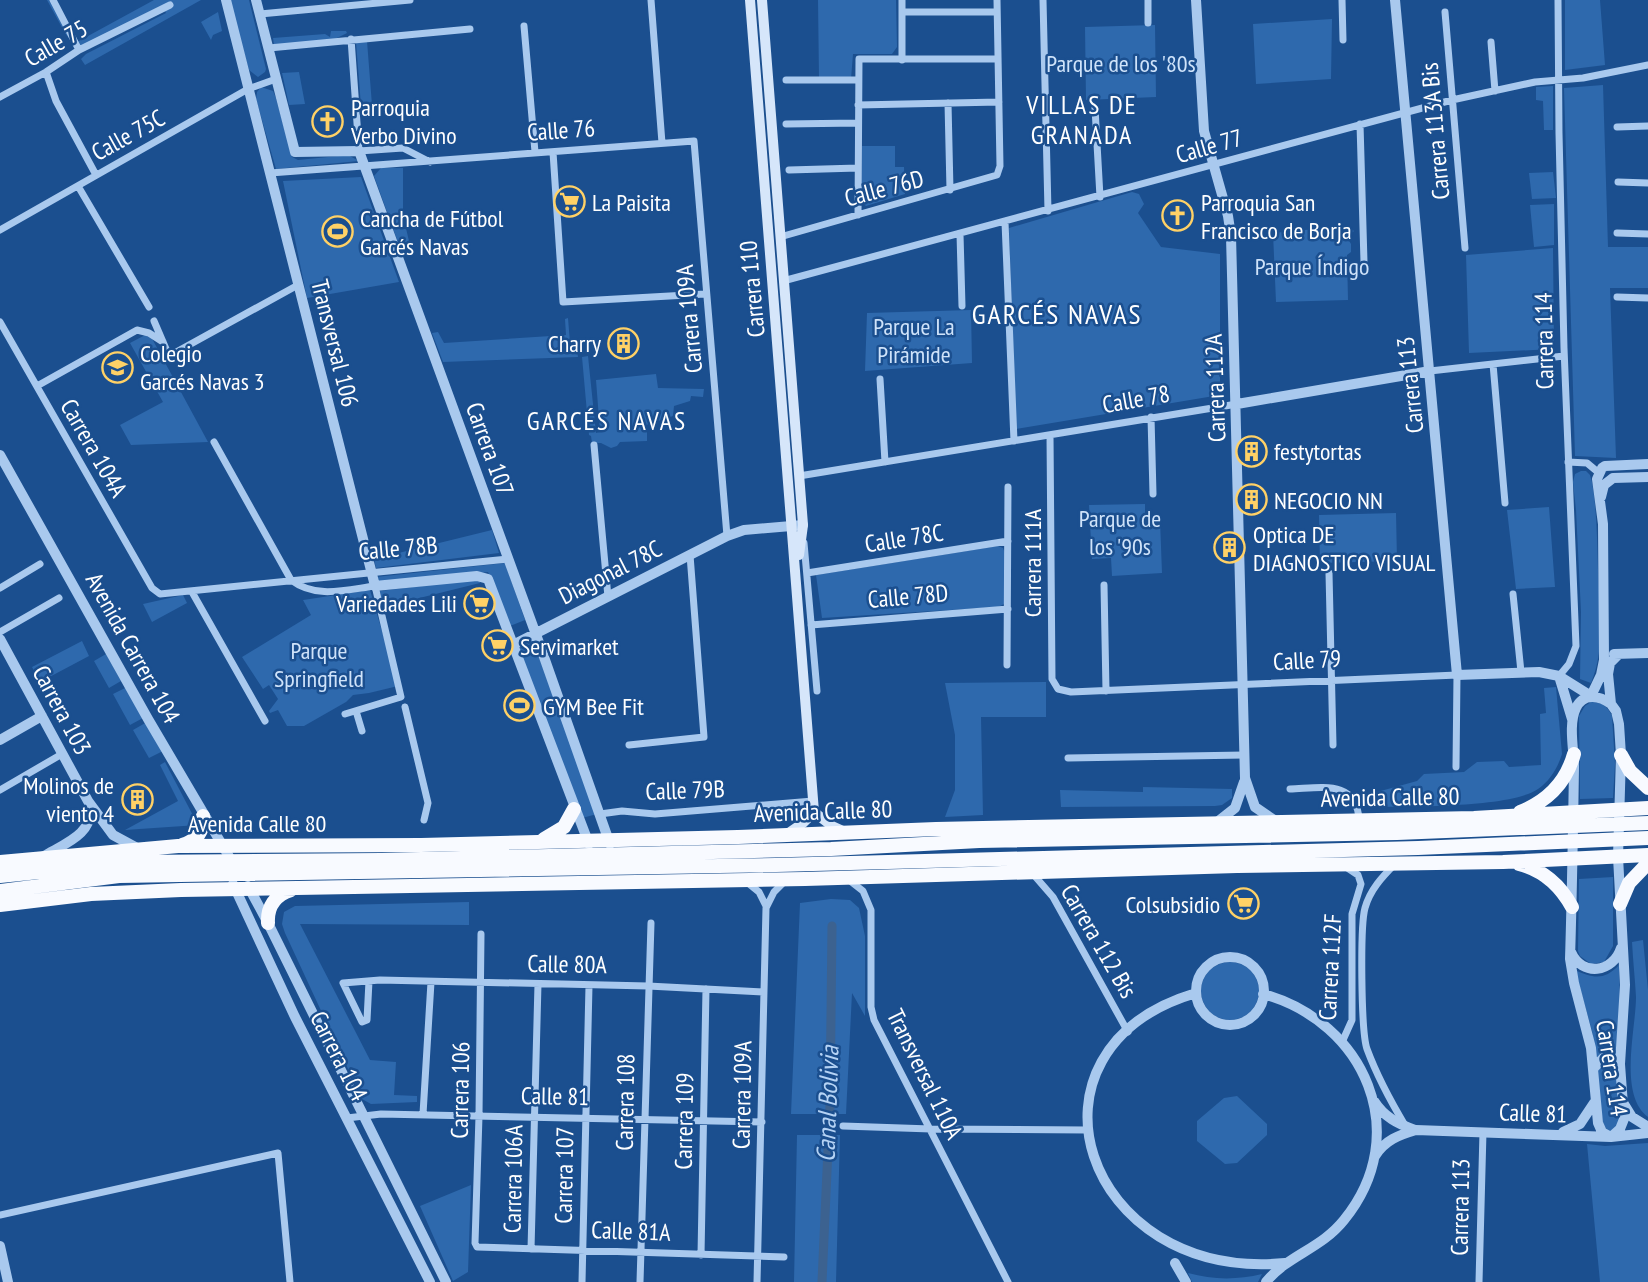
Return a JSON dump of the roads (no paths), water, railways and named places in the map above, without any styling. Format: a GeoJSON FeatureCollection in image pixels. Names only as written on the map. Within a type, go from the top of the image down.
{"type":"FeatureCollection","features":[{"type":"Feature","properties":{"kind":"highway"},"geometry":{"type":"LineString","coordinates":[[1509,814],[1535,806],[1554,791],[1567,774],[1574,754]]}},
{"type":"Feature","properties":{"kind":"highway"},"geometry":{"type":"LineString","coordinates":[[1621,755],[1630,771],[1648,788]]}},
{"type":"Feature","properties":{"kind":"highway","name":"Avenida Calle 80"},"geometry":{"type":"LineString","coordinates":[[0,876],[134,862],[232,868],[979,841],[1573,827],[1619,818],[1648,808]]}},
{"type":"Feature","properties":{"kind":"highway"},"geometry":{"type":"LineString","coordinates":[[542,840],[564,827],[574,809]]}},
{"type":"Feature","properties":{"kind":"highway","name":"Avenida Calle 80"},"geometry":{"type":"LineString","coordinates":[[0,862],[178,846],[421,845],[586,839],[606,854],[738,837],[1474,818],[1509,814],[1573,827],[1618,840],[1648,838]]}},
{"type":"Feature","properties":{"kind":"highway"},"geometry":{"type":"LineString","coordinates":[[178,846],[190,843],[199,835],[203,816]]}},
{"type":"Feature","properties":{"kind":"highway","name":"Avenida Calle 80"},"geometry":{"type":"LineString","coordinates":[[1619,818],[1648,823]]}},
{"type":"Feature","properties":{"kind":"highway","name":"Avenida Calle 80"},"geometry":{"type":"LineString","coordinates":[[0,891],[119,876],[397,860],[1573,827]]}},
{"type":"Feature","properties":{"kind":"highway"},"geometry":{"type":"LineString","coordinates":[[738,837],[762,850]]}},
{"type":"Feature","properties":{"kind":"highway"},"geometry":{"type":"LineString","coordinates":[[397,860],[421,845]]}},
{"type":"Feature","properties":{"kind":"highway"},"geometry":{"type":"LineString","coordinates":[[0,905],[91,894],[1397,862],[1503,862],[1648,855]]}},
{"type":"Feature","properties":{"kind":"highway"},"geometry":{"type":"LineString","coordinates":[[1503,862],[1527,866],[1547,877],[1561,890],[1572,907]]}},
{"type":"Feature","properties":{"kind":"highway"},"geometry":{"type":"LineString","coordinates":[[1620,904],[1629,883],[1648,863]]}},
{"type":"Feature","properties":{"kind":"highway"},"geometry":{"type":"LineString","coordinates":[[268,923],[273,902],[279,896],[295,889]]}},
{"type":"Feature","properties":{"kind":"main road","name":"Carrera 110"},"geometry":{"type":"LineString","coordinates":[[750,0],[799,476],[797,525]]}},
{"type":"Feature","properties":{"kind":"main road","name":"Carrera 110"},"geometry":{"type":"LineString","coordinates":[[762,0],[783,281],[780,302],[806,625],[814,806]]}},
{"type":"Feature","properties":{"kind":"main road"},"geometry":{"type":"LineString","coordinates":[[784,835],[803,823],[814,806],[832,827],[845,833]]}},
{"type":"Feature","properties":{"kind":"street"},"geometry":{"type":"LineString","coordinates":[[53,0],[79,50]]}},
{"type":"Feature","properties":{"kind":"street","name":"Transversal 106"},"geometry":{"type":"LineString","coordinates":[[226,0],[401,697],[356,711]]}},
{"type":"Feature","properties":{"kind":"street"},"geometry":{"type":"LineString","coordinates":[[257,0],[276,79]]}},
{"type":"Feature","properties":{"kind":"street"},"geometry":{"type":"LineString","coordinates":[[260,14],[340,2],[410,0]]}},
{"type":"Feature","properties":{"kind":"street"},"geometry":{"type":"LineString","coordinates":[[651,0],[662,143]]}},
{"type":"Feature","properties":{"kind":"street"},"geometry":{"type":"LineString","coordinates":[[902,0],[902,60]]}},
{"type":"Feature","properties":{"kind":"street"},"geometry":{"type":"LineString","coordinates":[[858,105],[999,102],[997,0]]}},
{"type":"Feature","properties":{"kind":"street"},"geometry":{"type":"LineString","coordinates":[[1043,0],[1048,211]]}},
{"type":"Feature","properties":{"kind":"street"},"geometry":{"type":"LineString","coordinates":[[1148,0],[1148,23]]}},
{"type":"Feature","properties":{"kind":"street","name":"Carrera 112A"},"geometry":{"type":"LineString","coordinates":[[1196,0],[1204,131],[1230,226],[1237,404],[1245,778],[1255,807],[1278,822]]}},
{"type":"Feature","properties":{"kind":"street"},"geometry":{"type":"LineString","coordinates":[[1342,0],[1343,40]]}},
{"type":"Feature","properties":{"kind":"street","name":"Carrera 113"},"geometry":{"type":"LineString","coordinates":[[1395,0],[1457,675],[1456,767]]}},
{"type":"Feature","properties":{"kind":"street","name":"Carrera 114"},"geometry":{"type":"LineString","coordinates":[[1558,0],[1564,356],[1576,646],[1569,664],[1559,676]]}},
{"type":"Feature","properties":{"kind":"street","name":"Calle 75"},"geometry":{"type":"LineString","coordinates":[[0,97],[79,50],[170,5]]}},
{"type":"Feature","properties":{"kind":"street"},"geometry":{"type":"LineString","coordinates":[[902,12],[997,12]]}},
{"type":"Feature","properties":{"kind":"street","name":"Carrera 113A Bis"},"geometry":{"type":"LineString","coordinates":[[1445,12],[1465,248]]}},
{"type":"Feature","properties":{"kind":"street"},"geometry":{"type":"LineString","coordinates":[[524,26],[535,152]]}},
{"type":"Feature","properties":{"kind":"street"},"geometry":{"type":"LineString","coordinates":[[269,48],[470,29]]}},
{"type":"Feature","properties":{"kind":"street","name":"Carrera 107"},"geometry":{"type":"LineString","coordinates":[[351,39],[359,151],[600,814],[606,854]]}},
{"type":"Feature","properties":{"kind":"street"},"geometry":{"type":"LineString","coordinates":[[1490,42],[1495,91]]}},
{"type":"Feature","properties":{"kind":"street"},"geometry":{"type":"LineString","coordinates":[[858,215],[858,62],[861,58],[998,59]]}},
{"type":"Feature","properties":{"kind":"street","name":"Calle 77"},"geometry":{"type":"LineString","coordinates":[[783,281],[1452,100],[1535,82],[1583,78],[1648,65]]}},
{"type":"Feature","properties":{"kind":"street"},"geometry":{"type":"LineString","coordinates":[[46,72],[56,101],[96,175]]}},
{"type":"Feature","properties":{"kind":"street","name":"Calle 75C"},"geometry":{"type":"LineString","coordinates":[[0,230],[248,89],[276,79]]}},
{"type":"Feature","properties":{"kind":"street","name":"Calle 76"},"geometry":{"type":"LineString","coordinates":[[276,79],[295,152],[403,148],[414,151],[431,162]]}},
{"type":"Feature","properties":{"kind":"street"},"geometry":{"type":"LineString","coordinates":[[786,80],[858,80]]}},
{"type":"Feature","properties":{"kind":"street","name":"Calle 76D"},"geometry":{"type":"LineString","coordinates":[[780,237],[997,175],[1000,166],[999,102]]}},
{"type":"Feature","properties":{"kind":"street"},"geometry":{"type":"LineString","coordinates":[[948,103],[950,190]]}},
{"type":"Feature","properties":{"kind":"street"},"geometry":{"type":"LineString","coordinates":[[1095,108],[1100,197]]}},
{"type":"Feature","properties":{"kind":"street"},"geometry":{"type":"LineString","coordinates":[[786,124],[858,123]]}},
{"type":"Feature","properties":{"kind":"street"},"geometry":{"type":"LineString","coordinates":[[1360,124],[1364,262]]}},
{"type":"Feature","properties":{"kind":"street"},"geometry":{"type":"LineString","coordinates":[[1617,127],[1648,126]]}},
{"type":"Feature","properties":{"kind":"street","name":"Calle 76"},"geometry":{"type":"LineString","coordinates":[[270,173],[694,141]]}},
{"type":"Feature","properties":{"kind":"street","name":"Carrera 109A"},"geometry":{"type":"LineString","coordinates":[[694,141],[727,536]]}},
{"type":"Feature","properties":{"kind":"street"},"geometry":{"type":"LineString","coordinates":[[552,152],[563,302],[705,294]]}},
{"type":"Feature","properties":{"kind":"street"},"geometry":{"type":"LineString","coordinates":[[789,170],[858,168]]}},
{"type":"Feature","properties":{"kind":"street"},"geometry":{"type":"LineString","coordinates":[[1618,183],[1648,183]]}},
{"type":"Feature","properties":{"kind":"street"},"geometry":{"type":"LineString","coordinates":[[78,186],[149,307]]}},
{"type":"Feature","properties":{"kind":"street"},"geometry":{"type":"LineString","coordinates":[[1005,222],[1014,441]]}},
{"type":"Feature","properties":{"kind":"street"},"geometry":{"type":"LineString","coordinates":[[1617,233],[1648,234]]}},
{"type":"Feature","properties":{"kind":"street"},"geometry":{"type":"LineString","coordinates":[[960,234],[962,306]]}},
{"type":"Feature","properties":{"kind":"street"},"geometry":{"type":"LineString","coordinates":[[154,321],[169,356],[298,285]]}},
{"type":"Feature","properties":{"kind":"street"},"geometry":{"type":"LineString","coordinates":[[1617,297],[1648,298]]}},
{"type":"Feature","properties":{"kind":"street","name":"Carrera 104A"},"geometry":{"type":"LineString","coordinates":[[0,322],[156,591]]}},
{"type":"Feature","properties":{"kind":"street"},"geometry":{"type":"LineString","coordinates":[[37,386],[138,330],[163,342]]}},
{"type":"Feature","properties":{"kind":"street","name":"Calle 78"},"geometry":{"type":"LineString","coordinates":[[799,476],[1430,371],[1564,356]]}},
{"type":"Feature","properties":{"kind":"street"},"geometry":{"type":"LineString","coordinates":[[1493,364],[1505,503]]}},
{"type":"Feature","properties":{"kind":"street"},"geometry":{"type":"LineString","coordinates":[[880,379],[885,462]]}},
{"type":"Feature","properties":{"kind":"street"},"geometry":{"type":"LineString","coordinates":[[1151,417],[1153,494]]}},
{"type":"Feature","properties":{"kind":"street","name":"Carrera 111A"},"geometry":{"type":"LineString","coordinates":[[1050,435],[1052,679],[1058,688]]}},
{"type":"Feature","properties":{"kind":"street"},"geometry":{"type":"LineString","coordinates":[[214,442],[291,580]]}},
{"type":"Feature","properties":{"kind":"street"},"geometry":{"type":"LineString","coordinates":[[594,445],[608,597]]}},
{"type":"Feature","properties":{"kind":"street","name":"Avenida Carrera 104"},"geometry":{"type":"LineString","coordinates":[[0,455],[221,846]]}},
{"type":"Feature","properties":{"kind":"street"},"geometry":{"type":"LineString","coordinates":[[1568,463],[1587,463],[1599,473]]}},
{"type":"Feature","properties":{"kind":"street"},"geometry":{"type":"LineString","coordinates":[[1573,721],[1578,704],[1591,696],[1601,675],[1605,648],[1599,473],[1610,464],[1648,464]]}},
{"type":"Feature","properties":{"kind":"street"},"geometry":{"type":"LineString","coordinates":[[1601,502],[1604,485],[1613,478],[1648,477]]}},
{"type":"Feature","properties":{"kind":"street"},"geometry":{"type":"LineString","coordinates":[[1007,665],[1009,487]]}},
{"type":"Feature","properties":{"kind":"street"},"geometry":{"type":"LineString","coordinates":[[727,536],[744,530],[797,525]]}},
{"type":"Feature","properties":{"kind":"street","name":"Diagonal 78C"},"geometry":{"type":"LineString","coordinates":[[513,645],[727,536]]}},
{"type":"Feature","properties":{"kind":"street","name":"Calle 78C"},"geometry":{"type":"LineString","coordinates":[[802,574],[1008,541]]}},
{"type":"Feature","properties":{"kind":"street"},"geometry":{"type":"LineString","coordinates":[[629,745],[704,737],[690,555]]}},
{"type":"Feature","properties":{"kind":"street","name":"Calle 78B"},"geometry":{"type":"LineString","coordinates":[[156,591],[160,594],[192,592],[509,559]]}},
{"type":"Feature","properties":{"kind":"street"},"geometry":{"type":"LineString","coordinates":[[0,588],[40,564]]}},
{"type":"Feature","properties":{"kind":"street"},"geometry":{"type":"LineString","coordinates":[[1329,573],[1333,745]]}},
{"type":"Feature","properties":{"kind":"street","name":"Calle 78B"},"geometry":{"type":"LineString","coordinates":[[291,580],[316,592],[485,577],[490,582],[513,645]]}},
{"type":"Feature","properties":{"kind":"street"},"geometry":{"type":"LineString","coordinates":[[1104,585],[1106,691]]}},
{"type":"Feature","properties":{"kind":"street"},"geometry":{"type":"LineString","coordinates":[[192,592],[265,722]]}},
{"type":"Feature","properties":{"kind":"street"},"geometry":{"type":"LineString","coordinates":[[1513,594],[1521,672]]}},
{"type":"Feature","properties":{"kind":"street"},"geometry":{"type":"LineString","coordinates":[[0,632],[59,598]]}},
{"type":"Feature","properties":{"kind":"street","name":"Calle 78D"},"geometry":{"type":"LineString","coordinates":[[806,625],[1008,608]]}},
{"type":"Feature","properties":{"kind":"street","name":"Carrera 110"},"geometry":{"type":"LineString","coordinates":[[806,625],[817,691]]}},
{"type":"Feature","properties":{"kind":"street","name":"Carrera 103"},"geometry":{"type":"LineString","coordinates":[[0,639],[88,801],[113,835],[136,848]]}},
{"type":"Feature","properties":{"kind":"street"},"geometry":{"type":"LineString","coordinates":[[513,645],[586,839]]}},
{"type":"Feature","properties":{"kind":"street"},"geometry":{"type":"LineString","coordinates":[[1605,648],[1611,653],[1619,654],[1648,653]]}},
{"type":"Feature","properties":{"kind":"street","name":"Carrera 114"},"geometry":{"type":"LineString","coordinates":[[1573,721],[1572,974],[1589,1037],[1599,1128],[1611,1137],[1623,1124],[1624,1102],[1620,1064],[1625,985],[1618,857],[1621,755],[1618,716],[1611,705],[1608,668],[1619,654]]}},
{"type":"Feature","properties":{"kind":"street","name":"Calle 79"},"geometry":{"type":"LineString","coordinates":[[1058,688],[1071,692],[1106,691],[1331,679],[1539,672],[1559,676],[1591,696]]}},
{"type":"Feature","properties":{"kind":"street"},"geometry":{"type":"LineString","coordinates":[[1559,676],[1573,721]]}},
{"type":"Feature","properties":{"kind":"street"},"geometry":{"type":"LineString","coordinates":[[1591,696],[1603,699],[1611,705]]}},
{"type":"Feature","properties":{"kind":"street"},"geometry":{"type":"LineString","coordinates":[[405,707],[428,803],[424,820]]}},
{"type":"Feature","properties":{"kind":"street"},"geometry":{"type":"LineString","coordinates":[[345,714],[356,711],[362,731]]}},
{"type":"Feature","properties":{"kind":"street"},"geometry":{"type":"LineString","coordinates":[[0,740],[42,716]]}},
{"type":"Feature","properties":{"kind":"street"},"geometry":{"type":"LineString","coordinates":[[0,790],[62,754]]}},
{"type":"Feature","properties":{"kind":"street"},"geometry":{"type":"LineString","coordinates":[[1068,758],[1244,755]]}},
{"type":"Feature","properties":{"kind":"street","name":"Carrera 112A"},"geometry":{"type":"LineString","coordinates":[[1215,823],[1235,808],[1245,778]]}},
{"type":"Feature","properties":{"kind":"street"},"geometry":{"type":"LineString","coordinates":[[1290,789],[1336,788],[1344,791],[1357,804],[1359,820]]}},
{"type":"Feature","properties":{"kind":"street"},"geometry":{"type":"LineString","coordinates":[[44,856],[84,831],[90,820],[88,801]]}},
{"type":"Feature","properties":{"kind":"street","name":"Calle 79B"},"geometry":{"type":"LineString","coordinates":[[600,814],[622,811],[655,814],[814,806]]}},
{"type":"Feature","properties":{"kind":"street","name":"Carrera 104"},"geometry":{"type":"LineString","coordinates":[[221,846],[268,923],[446,1282]]}},
{"type":"Feature","properties":{"kind":"street"},"geometry":{"type":"LineString","coordinates":[[606,854],[625,883]]}},
{"type":"Feature","properties":{"kind":"street","name":"Carrera 112F"},"geometry":{"type":"LineString","coordinates":[[1397,862],[1374,888],[1364,912],[1363,1006],[1367,1048],[1388,1098],[1411,1129]]}},
{"type":"Feature","properties":{"kind":"street","name":"Carrera 112F"},"geometry":{"type":"LineString","coordinates":[[1266,1282],[1285,1263],[1313,1249],[1343,1221],[1361,1195],[1373,1159],[1376,1128],[1372,1098],[1361,1068],[1343,1041],[1352,1020],[1352,914],[1361,884],[1356,873],[1339,864]]}},
{"type":"Feature","properties":{"kind":"street","name":"Carrera 104"},"geometry":{"type":"LineString","coordinates":[[232,868],[234,890],[295,1017],[430,1282]]}},
{"type":"Feature","properties":{"kind":"street","name":"Carrera 112 Bis"},"geometry":{"type":"LineString","coordinates":[[1033,873],[1053,897],[1128,1031]]}},
{"type":"Feature","properties":{"kind":"street","name":"Transversal 110A"},"geometry":{"type":"LineString","coordinates":[[846,877],[863,891],[871,911],[871,1007],[874,1020],[1008,1282]]}},
{"type":"Feature","properties":{"kind":"street"},"geometry":{"type":"LineString","coordinates":[[766,908],[774,892],[787,879]]}},
{"type":"Feature","properties":{"kind":"street"},"geometry":{"type":"LineString","coordinates":[[745,880],[759,892],[766,908]]}},
{"type":"Feature","properties":{"kind":"street","name":"Carrera 109A"},"geometry":{"type":"LineString","coordinates":[[757,1282],[766,908]]}},
{"type":"Feature","properties":{"kind":"street","name":"Carrera 108"},"geometry":{"type":"LineString","coordinates":[[640,1282],[651,923]]}},
{"type":"Feature","properties":{"kind":"street","name":"Carrera 106"},"geometry":{"type":"LineString","coordinates":[[477,1247],[474,1243],[479,1116],[481,934]]}},
{"type":"Feature","properties":{"kind":"street"},"geometry":{"type":"LineString","coordinates":[[1570,951],[1583,967],[1596,970],[1614,962],[1622,943]]}},
{"type":"Feature","properties":{"kind":"street"},"geometry":{"type":"LineString","coordinates":[[1231,957],[1251,964],[1263,983],[1261,1004],[1248,1019],[1229,1025],[1210,1019],[1198,1003],[1196,993],[1205,967],[1213,961],[1231,957]]}},
{"type":"Feature","properties":{"kind":"street","name":"Calle 80A"},"geometry":{"type":"LineString","coordinates":[[369,981],[367,1020],[362,1022],[343,983],[369,981],[648,986],[763,992]]}},
{"type":"Feature","properties":{"kind":"street"},"geometry":{"type":"LineString","coordinates":[[423,1114],[431,982]]}},
{"type":"Feature","properties":{"kind":"street","name":"Carrera 106A"},"geometry":{"type":"LineString","coordinates":[[531,1249],[538,984]]}},
{"type":"Feature","properties":{"kind":"street","name":"Carrera 107"},"geometry":{"type":"LineString","coordinates":[[582,1282],[589,986]]}},
{"type":"Feature","properties":{"kind":"street","name":"Carrera 109"},"geometry":{"type":"LineString","coordinates":[[701,1255],[706,989]]}},
{"type":"Feature","properties":{"kind":"street"},"geometry":{"type":"LineString","coordinates":[[1099,1189],[1091,1165],[1087,1130],[1090,1101],[1099,1074],[1128,1031],[1162,1006],[1196,993]]}},
{"type":"Feature","properties":{"kind":"street"},"geometry":{"type":"LineString","coordinates":[[1263,994],[1302,1008],[1324,1022],[1343,1041]]}},
{"type":"Feature","properties":{"kind":"street"},"geometry":{"type":"LineString","coordinates":[[1594,1069],[1600,1059],[1608,1056],[1620,1064]]}},
{"type":"Feature","properties":{"kind":"street"},"geometry":{"type":"LineString","coordinates":[[1372,1098],[1387,1116],[1411,1129]]}},
{"type":"Feature","properties":{"kind":"street"},"geometry":{"type":"LineString","coordinates":[[1552,1134],[1580,1124],[1592,1110],[1595,1101]]}},
{"type":"Feature","properties":{"kind":"street"},"geometry":{"type":"LineString","coordinates":[[1624,1102],[1632,1117],[1648,1127]]}},
{"type":"Feature","properties":{"kind":"street","name":"Calle 81"},"geometry":{"type":"LineString","coordinates":[[347,1118],[363,1115],[423,1114],[762,1122]]}},
{"type":"Feature","properties":{"kind":"street"},"geometry":{"type":"LineString","coordinates":[[843,1126],[1087,1130]]}},
{"type":"Feature","properties":{"kind":"street","name":"Calle 81"},"geometry":{"type":"LineString","coordinates":[[1373,1159],[1387,1142],[1411,1129],[1611,1137],[1648,1133]]}},
{"type":"Feature","properties":{"kind":"street","name":"Carrera 113"},"geometry":{"type":"LineString","coordinates":[[1479,1282],[1483,1132]]}},
{"type":"Feature","properties":{"kind":"street"},"geometry":{"type":"LineString","coordinates":[[0,1215],[278,1153],[290,1282]]}},
{"type":"Feature","properties":{"kind":"street"},"geometry":{"type":"LineString","coordinates":[[0,1246],[8,1282]]}},
{"type":"Feature","properties":{"kind":"street","name":"Calle 81A"},"geometry":{"type":"LineString","coordinates":[[477,1247],[784,1257]]}},
{"type":"Feature","properties":{"kind":"street"},"geometry":{"type":"LineString","coordinates":[[1163,1256],[1188,1268]]}},
{"type":"Feature","properties":{"kind":"street"},"geometry":{"type":"LineString","coordinates":[[1175,1262],[1186,1282]]}},
{"type":"Feature","properties":{"kind":"street"},"geometry":{"type":"LineString","coordinates":[[1248,1272],[1285,1263]]}},
{"type":"Feature","properties":{"kind":"waterway","name":"Canal Bolivia"},"geometry":{"type":"LineString","coordinates":[[822,1282],[830,1105],[832,926]]}},
{"type":"Feature","properties":{"kind":"place","name":"Parroquia Verbo Divino"},"geometry":{"type":"Point","coordinates":[328,121]}},
{"type":"Feature","properties":{"kind":"place","name":"La Paisita"},"geometry":{"type":"Point","coordinates":[569,202]}},
{"type":"Feature","properties":{"kind":"place","name":"Parroquia San Francisco de Borja"},"geometry":{"type":"Point","coordinates":[1178,216]}},
{"type":"Feature","properties":{"kind":"place","name":"Cancha de Fútbol Garcés Navas"},"geometry":{"type":"Point","coordinates":[337,232]}},
{"type":"Feature","properties":{"kind":"place","name":"Charry"},"geometry":{"type":"Point","coordinates":[624,343]}},
{"type":"Feature","properties":{"kind":"place","name":"Colegio Garcés Navas 3"},"geometry":{"type":"Point","coordinates":[117,367]}},
{"type":"Feature","properties":{"kind":"place","name":"festytortas"},"geometry":{"type":"Point","coordinates":[1251,451]}},
{"type":"Feature","properties":{"kind":"place","name":"NEGOCIO NN"},"geometry":{"type":"Point","coordinates":[1251,500]}},
{"type":"Feature","properties":{"kind":"place","name":"Optica DE DIAGNOSTICO VISUAL"},"geometry":{"type":"Point","coordinates":[1230,548]}},
{"type":"Feature","properties":{"kind":"place","name":"Variedades Lili"},"geometry":{"type":"Point","coordinates":[480,603]}},
{"type":"Feature","properties":{"kind":"place","name":"Servimarket"},"geometry":{"type":"Point","coordinates":[497,646]}},
{"type":"Feature","properties":{"kind":"place","name":"GYM Bee Fit"},"geometry":{"type":"Point","coordinates":[520,706]}},
{"type":"Feature","properties":{"kind":"place","name":"Molinos de viento 4"},"geometry":{"type":"Point","coordinates":[137,799]}},
{"type":"Feature","properties":{"kind":"place","name":"Colsubsidio"},"geometry":{"type":"Point","coordinates":[1243,904]}},
{"type":"Feature","properties":{"kind":"district","name":"VILLAS DE GRANADA"},"geometry":{"type":"Point","coordinates":[1082,119]}},
{"type":"Feature","properties":{"kind":"district","name":"GARCÉS NAVAS"},"geometry":{"type":"Point","coordinates":[1057,313]}},
{"type":"Feature","properties":{"kind":"district","name":"GARCÉS NAVAS"},"geometry":{"type":"Point","coordinates":[607,420]}},
{"type":"Feature","properties":{"kind":"park label","name":"Parque de los '80s"},"geometry":{"type":"Point","coordinates":[1121,63]}},
{"type":"Feature","properties":{"kind":"park label","name":"Parque Índigo"},"geometry":{"type":"Point","coordinates":[1312,266]}},
{"type":"Feature","properties":{"kind":"park label","name":"Parque La Pirámide"},"geometry":{"type":"Point","coordinates":[914,340]}},
{"type":"Feature","properties":{"kind":"park label","name":"Parque de los '90s"},"geometry":{"type":"Point","coordinates":[1120,532]}},
{"type":"Feature","properties":{"kind":"park label","name":"Parque Springfield"},"geometry":{"type":"Point","coordinates":[319,664]}}]}
